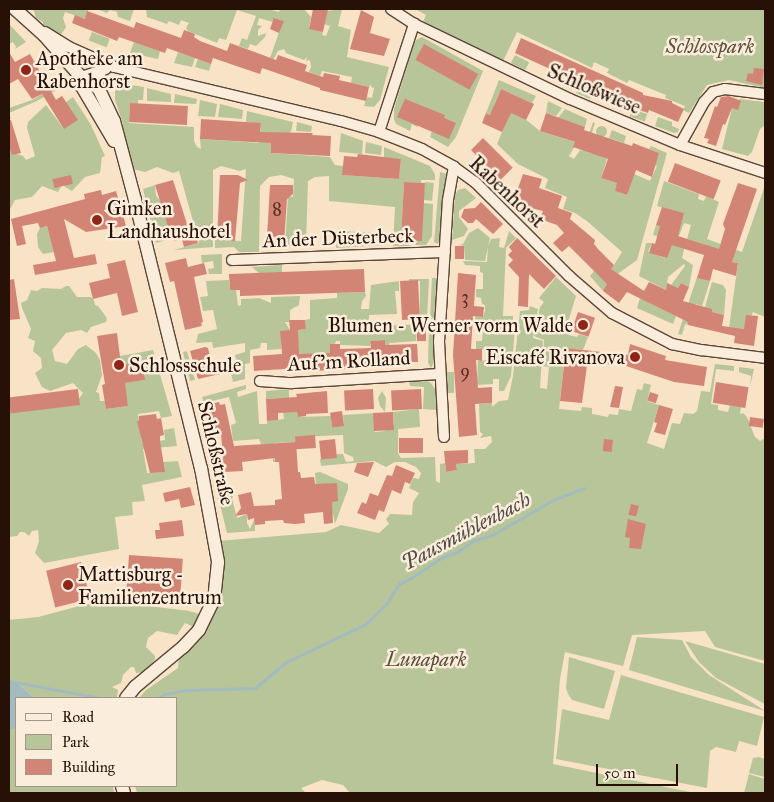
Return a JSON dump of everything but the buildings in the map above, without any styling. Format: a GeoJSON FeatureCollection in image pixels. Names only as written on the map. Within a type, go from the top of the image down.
{"type":"FeatureCollection","features":[{"type":"Feature","properties":{"kind":"street","name":"Schloßstraße"},"geometry":{"type":"LineString","coordinates":[[15,9],[32,24],[81,77],[98,88],[111,113],[135,200],[216,539],[218,575],[214,599],[199,630],[183,647],[134,687],[127,697]]}},
{"type":"Feature","properties":{"kind":"street","name":"Schloßwiese"},"geometry":{"type":"LineString","coordinates":[[391,9],[414,24],[552,92],[680,145],[765,174]]}},
{"type":"Feature","properties":{"kind":"street","name":"Rabenhorst"},"geometry":{"type":"LineString","coordinates":[[32,24],[69,47],[114,67],[341,121],[379,132],[422,149],[454,167],[475,182],[570,276],[612,313],[672,344],[701,350],[765,358]]}},
{"type":"Feature","properties":{"kind":"street"},"geometry":{"type":"LineString","coordinates":[[379,132],[414,24]]}},
{"type":"Feature","properties":{"kind":"street","name":"Rabenhorst"},"geometry":{"type":"LineString","coordinates":[[81,77],[114,67]]}},
{"type":"Feature","properties":{"kind":"street"},"geometry":{"type":"LineString","coordinates":[[98,88],[96,80],[100,70]]}},
{"type":"Feature","properties":{"kind":"street","name":"Schloßstraße"},"geometry":{"type":"LineString","coordinates":[[81,77],[81,85],[122,157]]}},
{"type":"Feature","properties":{"kind":"street"},"geometry":{"type":"LineString","coordinates":[[680,145],[704,102],[714,92],[725,88],[765,94]]}},
{"type":"Feature","properties":{"kind":"street","name":"Auf'm Rolland"},"geometry":{"type":"LineString","coordinates":[[444,437],[439,374],[449,192],[454,167]]}},
{"type":"Feature","properties":{"kind":"street","name":"An der Düsterbeck"},"geometry":{"type":"LineString","coordinates":[[232,260],[445,252]]}},
{"type":"Feature","properties":{"kind":"street","name":"Auf'm Rolland"},"geometry":{"type":"LineString","coordinates":[[260,381],[292,383],[439,374]]}},
{"type":"Feature","properties":{"kind":"green space"},"geometry":{"type":"Polygon","coordinates":[[[31,9],[89,9],[85,19],[65,12],[63,18],[66,27],[60,36],[43,27],[43,22],[36,18],[34,11],[31,9]]]}},
{"type":"Feature","properties":{"kind":"green space"},"geometry":{"type":"Polygon","coordinates":[[[96,9],[134,9],[130,21],[118,17],[117,12],[110,10],[107,13],[96,9]]]}},
{"type":"Feature","properties":{"kind":"green space"},"geometry":{"type":"Polygon","coordinates":[[[146,9],[268,9],[279,12],[280,9],[304,9],[311,17],[309,28],[323,32],[322,35],[326,36],[330,26],[324,24],[327,11],[342,9],[338,26],[351,30],[347,57],[389,67],[380,100],[374,107],[364,106],[367,97],[372,98],[374,88],[371,87],[371,84],[369,87],[351,83],[352,77],[322,71],[320,76],[309,72],[311,67],[310,60],[306,61],[307,57],[304,60],[286,53],[284,49],[278,51],[272,62],[269,61],[283,21],[275,18],[273,22],[259,18],[257,25],[262,26],[258,30],[258,36],[266,33],[265,37],[256,46],[250,44],[248,49],[239,46],[242,38],[247,40],[256,16],[237,10],[226,40],[219,38],[217,43],[188,31],[186,28],[189,23],[181,20],[179,25],[169,21],[167,24],[147,17],[146,9]]]}},
{"type":"Feature","properties":{"kind":"green space","name":"Schlosspark"},"geometry":{"type":"Polygon","coordinates":[[[415,9],[765,9],[765,88],[729,80],[707,85],[689,113],[683,110],[685,106],[665,98],[666,95],[629,80],[627,83],[607,73],[609,69],[594,62],[592,68],[517,32],[503,61],[423,22],[426,15],[415,9]]]}},
{"type":"Feature","properties":{"kind":"green space"},"geometry":{"type":"Polygon","coordinates":[[[9,24],[26,42],[15,49],[16,47],[13,42],[9,44],[9,24]]]}},
{"type":"Feature","properties":{"kind":"green space"},"geometry":{"type":"Polygon","coordinates":[[[92,32],[110,39],[107,47],[89,40],[92,32]]]}},
{"type":"Feature","properties":{"kind":"green space"},"geometry":{"type":"Polygon","coordinates":[[[422,37],[483,71],[456,137],[448,147],[430,137],[432,131],[426,109],[417,127],[412,124],[410,131],[396,124],[394,119],[394,109],[413,47],[416,40],[422,37]]]}},
{"type":"Feature","properties":{"kind":"green space"},"geometry":{"type":"Polygon","coordinates":[[[134,42],[160,51],[158,59],[130,53],[134,42]]]}},
{"type":"Feature","properties":{"kind":"green space"},"geometry":{"type":"Polygon","coordinates":[[[178,52],[195,58],[192,67],[174,63],[178,52]]]}},
{"type":"Feature","properties":{"kind":"green space"},"geometry":{"type":"Polygon","coordinates":[[[515,55],[529,62],[525,70],[511,63],[515,55]]]}},
{"type":"Feature","properties":{"kind":"green space"},"geometry":{"type":"Polygon","coordinates":[[[198,59],[211,64],[209,71],[195,67],[198,59]]]}},
{"type":"Feature","properties":{"kind":"green space"},"geometry":{"type":"Polygon","coordinates":[[[566,78],[576,82],[572,90],[563,85],[566,78]]]}},
{"type":"Feature","properties":{"kind":"green space"},"geometry":{"type":"Polygon","coordinates":[[[499,80],[536,96],[532,103],[501,89],[494,105],[525,119],[540,131],[577,143],[569,156],[574,159],[580,150],[583,151],[593,122],[595,123],[586,152],[596,153],[607,159],[601,178],[614,182],[619,180],[615,191],[627,195],[632,173],[650,181],[657,166],[654,165],[659,153],[649,149],[651,146],[667,153],[637,260],[612,278],[603,291],[590,276],[594,271],[602,278],[614,265],[622,252],[587,221],[575,213],[563,209],[567,197],[545,188],[548,179],[518,164],[497,144],[506,122],[486,113],[499,80]]]}},
{"type":"Feature","properties":{"kind":"green space"},"geometry":{"type":"Polygon","coordinates":[[[63,82],[65,85],[37,101],[9,113],[9,108],[32,100],[63,82]]]}},
{"type":"Feature","properties":{"kind":"green space"},"geometry":{"type":"Polygon","coordinates":[[[124,84],[144,87],[143,100],[138,100],[138,104],[130,103],[129,123],[194,127],[194,141],[197,147],[201,149],[200,139],[259,143],[261,124],[246,122],[247,111],[293,122],[291,132],[288,134],[272,133],[271,153],[330,157],[335,165],[343,166],[343,175],[399,179],[401,159],[384,158],[384,147],[430,166],[435,174],[435,180],[421,180],[421,183],[404,182],[401,240],[411,246],[393,246],[395,207],[329,201],[329,176],[315,177],[308,181],[306,244],[285,246],[288,196],[293,197],[294,179],[281,175],[269,177],[260,186],[259,252],[239,252],[234,247],[215,248],[215,240],[241,241],[246,169],[240,171],[221,166],[213,170],[213,247],[174,250],[199,243],[179,171],[173,173],[157,167],[145,172],[133,169],[128,160],[121,126],[123,124],[115,100],[115,91],[124,84]]]}},
{"type":"Feature","properties":{"kind":"green space"},"geometry":{"type":"Polygon","coordinates":[[[580,84],[596,84],[590,99],[576,93],[580,84]]]}},
{"type":"Feature","properties":{"kind":"green space"},"geometry":{"type":"Polygon","coordinates":[[[147,88],[171,94],[171,102],[147,101],[147,88]]]}},
{"type":"Feature","properties":{"kind":"green space"},"geometry":{"type":"Polygon","coordinates":[[[175,94],[197,99],[196,104],[174,103],[175,94]]]}},
{"type":"Feature","properties":{"kind":"green space"},"geometry":{"type":"Polygon","coordinates":[[[62,96],[66,102],[73,97],[91,125],[105,156],[102,157],[100,173],[85,177],[72,191],[62,185],[58,192],[42,186],[32,197],[15,200],[9,211],[9,138],[14,153],[23,156],[26,160],[35,156],[27,128],[28,122],[46,105],[64,129],[49,104],[62,96]]]}},
{"type":"Feature","properties":{"kind":"green space"},"geometry":{"type":"Polygon","coordinates":[[[739,99],[765,102],[765,125],[760,129],[752,152],[748,156],[722,149],[732,108],[738,109],[739,99]]]}},
{"type":"Feature","properties":{"kind":"green space"},"geometry":{"type":"Polygon","coordinates":[[[200,100],[217,104],[215,117],[198,116],[200,100]]]}},
{"type":"Feature","properties":{"kind":"green space"},"geometry":{"type":"Polygon","coordinates":[[[548,101],[562,108],[556,116],[546,113],[548,101]]]}},
{"type":"Feature","properties":{"kind":"green space"},"geometry":{"type":"Polygon","coordinates":[[[220,104],[243,110],[242,119],[218,117],[220,104]]]}},
{"type":"Feature","properties":{"kind":"green space"},"geometry":{"type":"Polygon","coordinates":[[[565,109],[587,119],[585,127],[558,118],[565,109]]]}},
{"type":"Feature","properties":{"kind":"green space"},"geometry":{"type":"Polygon","coordinates":[[[632,109],[647,114],[645,122],[630,117],[632,109]]]}},
{"type":"Feature","properties":{"kind":"green space"},"geometry":{"type":"Polygon","coordinates":[[[658,117],[672,122],[672,126],[679,129],[678,132],[674,133],[655,126],[658,117]]]}},
{"type":"Feature","properties":{"kind":"green space"},"geometry":{"type":"Polygon","coordinates":[[[297,122],[312,126],[311,132],[296,131],[297,122]]]}},
{"type":"Feature","properties":{"kind":"green space"},"geometry":{"type":"Polygon","coordinates":[[[601,125],[607,131],[601,137],[595,131],[601,125]]]}},
{"type":"Feature","properties":{"kind":"green space"},"geometry":{"type":"Polygon","coordinates":[[[612,130],[626,136],[624,143],[609,138],[612,130]]]}},
{"type":"Feature","properties":{"kind":"green space"},"geometry":{"type":"Polygon","coordinates":[[[341,133],[363,141],[362,154],[339,152],[341,133]]]}},
{"type":"Feature","properties":{"kind":"green space"},"geometry":{"type":"Polygon","coordinates":[[[366,142],[382,146],[381,155],[365,153],[366,142]]]}},
{"type":"Feature","properties":{"kind":"green space"},"geometry":{"type":"Polygon","coordinates":[[[440,172],[446,174],[442,230],[438,244],[434,242],[440,172]]]}},
{"type":"Feature","properties":{"kind":"green space"},"geometry":{"type":"Polygon","coordinates":[[[664,181],[699,194],[698,199],[704,201],[706,196],[719,202],[707,239],[742,252],[765,185],[765,317],[753,312],[745,329],[729,328],[738,263],[704,255],[706,245],[687,239],[691,225],[684,223],[677,241],[685,245],[682,258],[693,265],[689,287],[681,283],[678,288],[671,285],[685,266],[684,264],[668,277],[666,290],[639,276],[646,243],[652,243],[648,252],[665,258],[673,240],[653,235],[656,225],[672,228],[683,213],[657,206],[664,181]]]}},
{"type":"Feature","properties":{"kind":"green space"},"geometry":{"type":"Polygon","coordinates":[[[425,182],[434,183],[432,201],[423,200],[425,182]]]}},
{"type":"Feature","properties":{"kind":"green space"},"geometry":{"type":"Polygon","coordinates":[[[155,185],[156,196],[160,200],[174,238],[156,243],[143,189],[155,185]]]}},
{"type":"Feature","properties":{"kind":"green space"},"geometry":{"type":"Polygon","coordinates":[[[465,188],[476,198],[459,211],[459,217],[468,229],[464,236],[452,240],[455,195],[458,190],[465,188]]]}},
{"type":"Feature","properties":{"kind":"green space"},"geometry":{"type":"Polygon","coordinates":[[[423,203],[433,204],[432,236],[426,245],[415,245],[418,240],[421,240],[423,203]]]}},
{"type":"Feature","properties":{"kind":"green space"},"geometry":{"type":"Polygon","coordinates":[[[47,226],[54,252],[43,254],[38,247],[37,234],[40,228],[47,226]]]}},
{"type":"Feature","properties":{"kind":"green space"},"geometry":{"type":"Polygon","coordinates":[[[478,228],[490,238],[485,261],[465,260],[464,246],[459,245],[463,244],[469,233],[478,228]]]}},
{"type":"Feature","properties":{"kind":"green space"},"geometry":{"type":"Polygon","coordinates":[[[336,231],[386,233],[384,245],[336,248],[336,231]]]}},
{"type":"Feature","properties":{"kind":"green space"},"geometry":{"type":"Polygon","coordinates":[[[509,231],[516,238],[506,248],[503,316],[513,316],[515,328],[511,376],[504,391],[499,391],[499,379],[493,379],[493,384],[477,385],[478,361],[490,360],[490,349],[476,349],[476,341],[482,341],[483,330],[476,330],[475,316],[483,317],[485,305],[482,304],[481,298],[476,297],[476,289],[483,289],[483,273],[480,272],[480,266],[465,265],[463,261],[487,262],[488,246],[491,239],[500,238],[499,247],[504,248],[509,231]]]}},
{"type":"Feature","properties":{"kind":"green space"},"geometry":{"type":"Polygon","coordinates":[[[222,254],[222,274],[209,274],[208,269],[214,268],[213,261],[202,263],[201,255],[222,254]]]}},
{"type":"Feature","properties":{"kind":"green space"},"geometry":{"type":"Polygon","coordinates":[[[282,265],[282,273],[260,274],[252,267],[282,265]]]}},
{"type":"Feature","properties":{"kind":"green space","name":"Lunapark"},"geometry":{"type":"Polygon","coordinates":[[[556,277],[576,296],[568,322],[551,319],[550,331],[565,330],[569,335],[577,337],[579,334],[588,337],[583,350],[566,348],[559,409],[581,411],[582,407],[592,408],[592,414],[608,417],[609,414],[618,415],[619,409],[631,411],[637,389],[642,390],[644,383],[651,385],[647,401],[659,405],[647,443],[664,449],[672,423],[680,424],[684,413],[693,414],[697,411],[701,391],[710,392],[715,364],[734,366],[734,371],[716,369],[711,404],[718,405],[718,410],[728,412],[730,405],[741,407],[740,414],[743,413],[747,417],[755,437],[760,441],[765,438],[765,661],[715,647],[705,631],[632,635],[623,666],[565,652],[560,679],[553,764],[695,793],[350,793],[343,785],[322,780],[301,788],[306,793],[137,793],[135,787],[178,787],[178,697],[140,697],[146,690],[178,668],[179,658],[205,623],[218,541],[326,532],[341,525],[379,533],[389,524],[386,519],[390,514],[412,515],[413,502],[419,493],[409,488],[413,478],[419,479],[421,473],[416,467],[405,462],[395,462],[386,467],[374,461],[321,466],[320,459],[335,458],[337,454],[343,454],[346,462],[354,461],[353,457],[344,453],[343,435],[296,437],[296,442],[274,443],[275,462],[273,462],[273,444],[261,444],[259,439],[233,441],[231,425],[236,423],[229,397],[204,403],[202,397],[246,385],[246,389],[237,392],[238,397],[257,391],[259,424],[267,424],[267,421],[284,419],[281,398],[266,399],[266,391],[289,389],[289,408],[297,408],[298,417],[331,416],[332,427],[344,425],[343,415],[376,413],[376,420],[374,420],[375,432],[384,431],[394,425],[393,412],[419,409],[420,427],[398,429],[398,453],[401,458],[435,457],[436,481],[440,483],[440,464],[445,463],[446,472],[457,470],[456,464],[475,463],[474,449],[485,449],[492,442],[491,436],[480,438],[483,434],[480,432],[479,404],[492,403],[492,407],[499,401],[508,400],[513,376],[520,311],[529,310],[530,306],[538,309],[533,338],[543,341],[540,388],[547,389],[549,367],[543,366],[544,340],[534,336],[540,307],[544,302],[539,298],[556,277]]]}},
{"type":"Feature","properties":{"kind":"green space"},"geometry":{"type":"Polygon","coordinates":[[[697,277],[710,281],[702,306],[696,304],[692,308],[688,325],[685,324],[682,335],[678,334],[697,277]]]}},
{"type":"Feature","properties":{"kind":"green space"},"geometry":{"type":"Polygon","coordinates":[[[432,278],[439,278],[436,317],[430,319],[432,278]]]}},
{"type":"Feature","properties":{"kind":"green space"},"geometry":{"type":"Polygon","coordinates":[[[409,279],[429,279],[427,319],[420,319],[420,281],[409,281],[409,279]]]}},
{"type":"Feature","properties":{"kind":"green space"},"geometry":{"type":"Polygon","coordinates":[[[229,280],[230,290],[236,290],[238,306],[241,305],[241,299],[259,298],[271,303],[271,297],[300,296],[299,305],[290,310],[290,322],[285,322],[290,330],[306,329],[305,320],[310,319],[310,300],[337,298],[337,293],[365,292],[366,296],[362,301],[361,309],[369,309],[371,285],[399,281],[399,291],[395,291],[397,314],[369,315],[369,326],[426,324],[426,332],[417,332],[416,341],[390,343],[389,345],[385,345],[385,340],[370,341],[370,346],[340,345],[340,341],[336,341],[335,344],[330,344],[330,353],[327,355],[298,357],[298,341],[281,343],[281,349],[267,350],[267,343],[261,343],[260,348],[250,350],[250,363],[245,364],[245,379],[233,382],[230,369],[221,371],[219,364],[224,363],[230,368],[237,365],[235,355],[245,352],[245,343],[213,348],[212,342],[196,343],[198,334],[217,329],[213,310],[203,311],[200,297],[208,296],[206,281],[229,280]]]}},
{"type":"Feature","properties":{"kind":"green space"},"geometry":{"type":"Polygon","coordinates":[[[712,282],[723,285],[726,290],[724,315],[712,312],[705,307],[712,282]]]}},
{"type":"Feature","properties":{"kind":"green space"},"geometry":{"type":"Polygon","coordinates":[[[69,286],[77,297],[91,297],[95,305],[98,306],[107,318],[106,322],[91,327],[87,333],[81,330],[66,333],[52,350],[55,361],[67,364],[78,349],[86,345],[96,353],[100,360],[102,375],[96,392],[99,393],[100,401],[105,401],[106,409],[128,406],[123,383],[145,380],[143,363],[120,366],[120,356],[153,350],[172,416],[161,418],[159,411],[138,414],[142,443],[165,440],[164,430],[174,428],[177,446],[143,449],[147,473],[164,472],[163,462],[178,461],[182,477],[142,485],[145,501],[132,502],[133,515],[115,517],[119,549],[44,563],[35,553],[39,541],[38,530],[32,531],[29,536],[24,532],[20,532],[17,536],[9,537],[9,408],[78,400],[83,393],[73,383],[50,391],[42,387],[35,373],[42,368],[41,358],[33,351],[35,341],[28,338],[31,329],[21,303],[27,300],[31,290],[37,291],[42,288],[61,289],[69,286]]]}},
{"type":"Feature","properties":{"kind":"green space"},"geometry":{"type":"Polygon","coordinates":[[[640,298],[676,316],[673,324],[637,308],[640,298]]]}},
{"type":"Feature","properties":{"kind":"green space"},"geometry":{"type":"Polygon","coordinates":[[[429,323],[435,324],[436,327],[434,362],[431,368],[428,363],[429,323]]]}},
{"type":"Feature","properties":{"kind":"green space"},"geometry":{"type":"Polygon","coordinates":[[[187,351],[195,380],[190,381],[183,352],[187,351]]]}},
{"type":"Feature","properties":{"kind":"green space"},"geometry":{"type":"Polygon","coordinates":[[[739,367],[754,369],[750,387],[751,376],[739,372],[739,367]]]}},
{"type":"Feature","properties":{"kind":"green space"},"geometry":{"type":"Polygon","coordinates":[[[445,372],[454,372],[454,393],[445,393],[445,372]]]}},
{"type":"Feature","properties":{"kind":"green space"},"geometry":{"type":"Polygon","coordinates":[[[427,381],[435,389],[437,410],[423,409],[424,387],[410,386],[409,382],[427,381]]]}},
{"type":"Feature","properties":{"kind":"green space"},"geometry":{"type":"Polygon","coordinates":[[[382,391],[386,398],[385,412],[380,406],[378,398],[382,391]]]}},
{"type":"Feature","properties":{"kind":"green space"},"geometry":{"type":"Polygon","coordinates":[[[320,472],[348,484],[348,489],[335,524],[333,514],[316,487],[315,473],[320,472]]]}},
{"type":"Feature","properties":{"kind":"green space"},"geometry":{"type":"Polygon","coordinates":[[[216,488],[233,496],[232,499],[237,518],[247,514],[247,523],[250,529],[255,518],[255,531],[227,533],[216,488]]]}},
{"type":"Feature","properties":{"kind":"green space"},"geometry":{"type":"Polygon","coordinates":[[[108,601],[189,611],[206,616],[198,629],[185,623],[177,635],[157,631],[148,638],[146,647],[155,656],[155,659],[146,672],[136,673],[134,667],[131,667],[123,675],[121,683],[112,687],[118,690],[117,697],[34,697],[16,682],[9,681],[9,620],[38,617],[87,604],[108,601]]]}},
{"type":"Feature","properties":{"kind":"green space"},"geometry":{"type":"Polygon","coordinates":[[[637,637],[682,640],[691,657],[709,675],[765,711],[629,670],[637,637]]]}},
{"type":"Feature","properties":{"kind":"green space"},"geometry":{"type":"Polygon","coordinates":[[[685,641],[765,664],[765,704],[716,678],[699,662],[685,641]]]}},
{"type":"Feature","properties":{"kind":"green space"},"geometry":{"type":"Polygon","coordinates":[[[569,657],[615,671],[604,709],[572,700],[566,688],[569,657]]]}},
{"type":"Feature","properties":{"kind":"green space"},"geometry":{"type":"Polygon","coordinates":[[[621,675],[764,717],[757,746],[739,741],[736,752],[716,747],[710,751],[707,788],[556,759],[562,709],[609,720],[621,675]]]}},
{"type":"Feature","properties":{"kind":"green space"},"geometry":{"type":"Polygon","coordinates":[[[9,729],[15,729],[15,787],[113,787],[114,793],[9,793],[9,729]]]}},
{"type":"Feature","properties":{"kind":"green space"},"geometry":{"type":"Polygon","coordinates":[[[753,758],[765,759],[765,777],[749,773],[753,758]]]}},
{"type":"Feature","properties":{"kind":"green space"},"geometry":{"type":"Polygon","coordinates":[[[749,774],[765,779],[765,793],[744,793],[749,774]]]}},
{"type":"Feature","properties":{"kind":"water"},"geometry":{"type":"Polygon","coordinates":[[[9,681],[16,682],[34,697],[15,697],[15,729],[9,729],[9,681]]]}},
{"type":"Feature","properties":{"kind":"waterway","name":"Pausmühlenbach"},"geometry":{"type":"LineString","coordinates":[[159,697],[186,690],[255,688],[286,662],[366,624],[386,604],[399,584],[439,559],[459,551],[473,541],[492,535],[553,500],[584,488]]}},
{"type":"Feature","properties":{"kind":"waterway","name":"Pausmühlenbach"},"geometry":{"type":"LineString","coordinates":[[9,681],[96,697]]}},
{"type":"Feature","properties":{"kind":"place","name":"Apotheke am Rabenhorst"},"geometry":{"type":"Point","coordinates":[26,70]}},
{"type":"Feature","properties":{"kind":"place","name":"Gimken Landhaushotel"},"geometry":{"type":"Point","coordinates":[97,220]}},
{"type":"Feature","properties":{"kind":"place","name":"Blumen - Werner vorm Walde"},"geometry":{"type":"Point","coordinates":[583,325]}},
{"type":"Feature","properties":{"kind":"place","name":"Eiscafé Rivanova"},"geometry":{"type":"Point","coordinates":[635,357]}},
{"type":"Feature","properties":{"kind":"place","name":"Schlossschule"},"geometry":{"type":"Point","coordinates":[119,365]}},
{"type":"Feature","properties":{"kind":"place","name":"Mattisburg - Familienzentrum"},"geometry":{"type":"Point","coordinates":[68,585]}}]}
